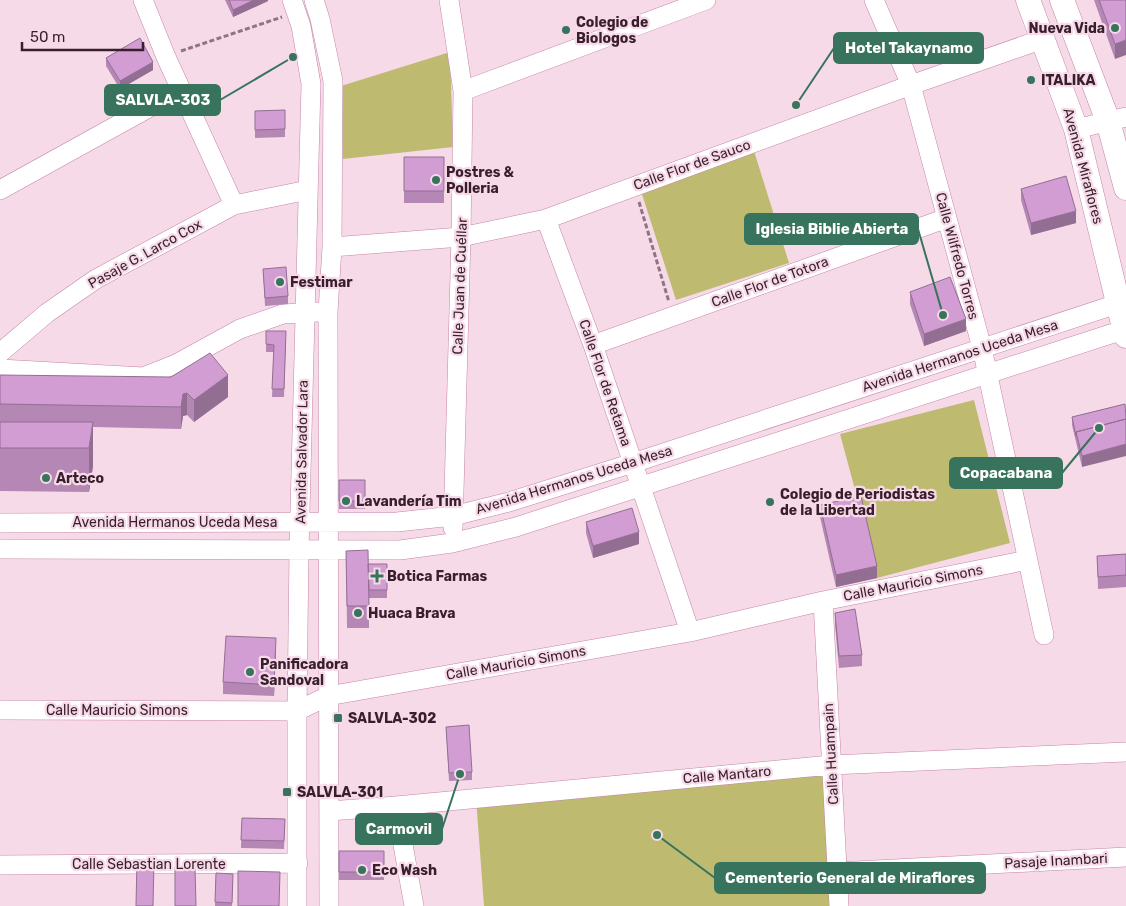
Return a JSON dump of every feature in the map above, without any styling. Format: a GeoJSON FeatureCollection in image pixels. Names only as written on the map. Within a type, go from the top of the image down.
{"type":"FeatureCollection","features":[{"type":"Feature","properties":{"kind":"main road","name":"Avenida Miraflores"},"geometry":{"type":"LineString","coordinates":[[1028,0],[1076,129],[1123,302],[1126,332]]}},
{"type":"Feature","properties":{"kind":"main road"},"geometry":{"type":"LineString","coordinates":[[1062,0],[1117,119],[1126,188]]}},
{"type":"Feature","properties":{"kind":"street"},"geometry":{"type":"LineString","coordinates":[[143,0],[166,57],[234,205]]}},
{"type":"Feature","properties":{"kind":"street","name":"Avenida Salvador Lara"},"geometry":{"type":"LineString","coordinates":[[314,0],[320,19],[333,81],[332,247],[328,312],[330,521],[328,696],[329,906]]}},
{"type":"Feature","properties":{"kind":"street","name":"Calle Juan de Cuéllar"},"geometry":{"type":"LineString","coordinates":[[449,0],[463,91],[461,237],[452,543]]}},
{"type":"Feature","properties":{"kind":"street"},"geometry":{"type":"LineString","coordinates":[[463,91],[706,0]]}},
{"type":"Feature","properties":{"kind":"street","name":"Calle Wilfredo Torres"},"geometry":{"type":"LineString","coordinates":[[874,0],[911,85],[982,348],[1044,635]]}},
{"type":"Feature","properties":{"kind":"street","name":"Avenida Salvador Lara"},"geometry":{"type":"LineString","coordinates":[[294,6],[301,26],[311,84],[300,522],[297,711],[297,906]]}},
{"type":"Feature","properties":{"kind":"street","name":"Calle Flor de Sauco"},"geometry":{"type":"LineString","coordinates":[[332,247],[461,237],[546,219],[911,85],[1043,39]]}},
{"type":"Feature","properties":{"kind":"street"},"geometry":{"type":"LineString","coordinates":[[0,190],[181,90]]}},
{"type":"Feature","properties":{"kind":"street"},"geometry":{"type":"LineString","coordinates":[[1076,129],[1117,119]]}},
{"type":"Feature","properties":{"kind":"street","name":"Pasaje G. Larco Cox"},"geometry":{"type":"LineString","coordinates":[[0,353],[47,313],[96,279],[234,205],[308,190]]}},
{"type":"Feature","properties":{"kind":"street","name":"Calle Flor de Totora"},"geometry":{"type":"LineString","coordinates":[[593,345],[947,218]]}},
{"type":"Feature","properties":{"kind":"street","name":"Calle Flor de Retama"},"geometry":{"type":"LineString","coordinates":[[546,219],[593,345],[690,632]]}},
{"type":"Feature","properties":{"kind":"street","name":"Avenida Hermanos Uceda Mesa"},"geometry":{"type":"LineString","coordinates":[[0,523],[397,522],[453,516],[509,502],[633,463],[1123,302]]}},
{"type":"Feature","properties":{"kind":"street"},"geometry":{"type":"LineString","coordinates":[[0,369],[143,377],[176,364],[240,329],[283,314],[328,312]]}},
{"type":"Feature","properties":{"kind":"street","name":"Avenida Hermanos Uceda Mesa"},"geometry":{"type":"LineString","coordinates":[[0,549],[400,550],[452,543],[516,527],[988,374],[1126,332]]}},
{"type":"Feature","properties":{"kind":"street"},"geometry":{"type":"LineString","coordinates":[[105,522],[105,549]]}},
{"type":"Feature","properties":{"kind":"street","name":"Calle Mauricio Simons"},"geometry":{"type":"LineString","coordinates":[[0,710],[297,711],[328,696],[690,632],[823,601],[1028,560]]}},
{"type":"Feature","properties":{"kind":"street","name":"Calle Huampain"},"geometry":{"type":"LineString","coordinates":[[823,601],[839,906]]}},
{"type":"Feature","properties":{"kind":"street","name":"Calle Mantaro"},"geometry":{"type":"LineString","coordinates":[[328,811],[832,765],[1126,752]]}},
{"type":"Feature","properties":{"kind":"street"},"geometry":{"type":"LineString","coordinates":[[396,806],[414,906]]}},
{"type":"Feature","properties":{"kind":"street","name":"Pasaje Inambari"},"geometry":{"type":"LineString","coordinates":[[837,872],[1126,857]]}},
{"type":"Feature","properties":{"kind":"street","name":"Calle Sebastian Lorente"},"geometry":{"type":"LineString","coordinates":[[0,865],[298,863]]}},
{"type":"Feature","properties":{"kind":"path"},"geometry":{"type":"LineString","coordinates":[[166,57],[294,6]]}},
{"type":"Feature","properties":{"kind":"path"},"geometry":{"type":"LineString","coordinates":[[634,186],[673,317]]}},
{"type":"Feature","properties":{"kind":"shaded area"},"geometry":{"type":"Polygon","coordinates":[[[450,52],[453,147],[343,159],[341,86],[450,52]]]}},
{"type":"Feature","properties":{"kind":"shaded area"},"geometry":{"type":"Polygon","coordinates":[[[754,151],[789,263],[676,300],[640,188],[754,151]]]}},
{"type":"Feature","properties":{"kind":"shaded area"},"geometry":{"type":"Polygon","coordinates":[[[974,400],[1010,543],[877,578],[840,434],[974,400]]]}},
{"type":"Feature","properties":{"kind":"shaded area"},"geometry":{"type":"Polygon","coordinates":[[[831,765],[839,906],[484,906],[476,798],[831,765]]]}},
{"type":"Feature","properties":{"kind":"building"},"geometry":{"type":"Polygon","coordinates":[[[229,0],[254,0],[233,10],[229,0]]]}},
{"type":"Feature","properties":{"kind":"building","name":"Nueva Vida"},"geometry":{"type":"Polygon","coordinates":[[[1099,0],[1126,0],[1126,40],[1115,44],[1099,0]]]}},
{"type":"Feature","properties":{"kind":"building"},"geometry":{"type":"Polygon","coordinates":[[[140,38],[153,62],[120,81],[106,58],[140,38]]]}},
{"type":"Feature","properties":{"kind":"building"},"geometry":{"type":"Polygon","coordinates":[[[285,110],[285,129],[255,130],[255,111],[285,110]]]}},
{"type":"Feature","properties":{"kind":"building"},"geometry":{"type":"Polygon","coordinates":[[[404,157],[444,157],[444,191],[404,191],[404,157]]]}},
{"type":"Feature","properties":{"kind":"building"},"geometry":{"type":"Polygon","coordinates":[[[1066,176],[1076,211],[1031,223],[1021,189],[1066,176]]]}},
{"type":"Feature","properties":{"kind":"building"},"geometry":{"type":"Polygon","coordinates":[[[286,267],[288,296],[265,298],[263,269],[286,267]]]}},
{"type":"Feature","properties":{"kind":"building"},"geometry":{"type":"Polygon","coordinates":[[[950,277],[966,319],[924,334],[910,292],[950,277]]]}},
{"type":"Feature","properties":{"kind":"building"},"geometry":{"type":"Polygon","coordinates":[[[266,331],[286,331],[284,389],[272,389],[274,345],[266,344],[266,331]]]}},
{"type":"Feature","properties":{"kind":"building"},"geometry":{"type":"Polygon","coordinates":[[[210,353],[228,375],[194,400],[187,393],[183,394],[181,407],[0,404],[0,375],[171,377],[210,353]]]}},
{"type":"Feature","properties":{"kind":"building"},"geometry":{"type":"Polygon","coordinates":[[[1125,404],[1126,419],[1076,432],[1076,436],[1072,417],[1125,404]]]}},
{"type":"Feature","properties":{"kind":"building"},"geometry":{"type":"Polygon","coordinates":[[[1126,419],[1126,444],[1082,456],[1076,432],[1126,419]]]}},
{"type":"Feature","properties":{"kind":"building"},"geometry":{"type":"Polygon","coordinates":[[[0,422],[93,422],[89,448],[0,448],[0,422]]]}},
{"type":"Feature","properties":{"kind":"building"},"geometry":{"type":"Polygon","coordinates":[[[339,480],[365,480],[365,501],[339,501],[339,480]]]}},
{"type":"Feature","properties":{"kind":"building"},"geometry":{"type":"Polygon","coordinates":[[[861,496],[877,566],[836,575],[820,505],[861,496]]]}},
{"type":"Feature","properties":{"kind":"building"},"geometry":{"type":"Polygon","coordinates":[[[632,508],[639,532],[593,546],[586,522],[632,508]]]}},
{"type":"Feature","properties":{"kind":"building"},"geometry":{"type":"Polygon","coordinates":[[[368,550],[369,606],[347,606],[346,551],[368,550]]]}},
{"type":"Feature","properties":{"kind":"building"},"geometry":{"type":"Polygon","coordinates":[[[1126,554],[1126,575],[1098,577],[1097,556],[1126,554]]]}},
{"type":"Feature","properties":{"kind":"building"},"geometry":{"type":"Polygon","coordinates":[[[368,564],[387,564],[387,590],[369,590],[368,564]]]}},
{"type":"Feature","properties":{"kind":"building"},"geometry":{"type":"Polygon","coordinates":[[[855,609],[862,655],[839,656],[835,613],[855,609]]]}},
{"type":"Feature","properties":{"kind":"building","name":"Panificadora Sandoval"},"geometry":{"type":"Polygon","coordinates":[[[226,636],[276,638],[274,685],[223,682],[226,636]]]}},
{"type":"Feature","properties":{"kind":"building"},"geometry":{"type":"Polygon","coordinates":[[[469,725],[472,772],[449,773],[446,727],[469,725]]]}},
{"type":"Feature","properties":{"kind":"building"},"geometry":{"type":"Polygon","coordinates":[[[242,818],[285,819],[284,841],[241,840],[242,818]]]}},
{"type":"Feature","properties":{"kind":"building","name":"Eco Wash"},"geometry":{"type":"Polygon","coordinates":[[[339,851],[384,851],[384,872],[339,872],[339,851]]]}},
{"type":"Feature","properties":{"kind":"building"},"geometry":{"type":"Polygon","coordinates":[[[137,860],[154,860],[153,906],[136,906],[137,860]]]}},
{"type":"Feature","properties":{"kind":"building"},"geometry":{"type":"Polygon","coordinates":[[[175,867],[195,867],[196,906],[175,906],[175,867]]]}},
{"type":"Feature","properties":{"kind":"building"},"geometry":{"type":"Polygon","coordinates":[[[238,871],[280,872],[279,906],[238,906],[238,871]]]}},
{"type":"Feature","properties":{"kind":"building"},"geometry":{"type":"Polygon","coordinates":[[[216,873],[233,874],[232,903],[215,902],[216,873]]]}},
{"type":"Feature","properties":{"kind":"place","name":"Nueva Vida"},"geometry":{"type":"Point","coordinates":[1115,28]}},
{"type":"Feature","properties":{"kind":"place","name":"Colegio de Biologos"},"geometry":{"type":"Point","coordinates":[566,30]}},
{"type":"Feature","properties":{"kind":"place","name":"SALVLA-303"},"geometry":{"type":"Point","coordinates":[293,57]}},
{"type":"Feature","properties":{"kind":"place","name":"ITALIKA"},"geometry":{"type":"Point","coordinates":[1031,80]}},
{"type":"Feature","properties":{"kind":"place","name":"Hotel Takaynamo"},"geometry":{"type":"Point","coordinates":[796,105]}},
{"type":"Feature","properties":{"kind":"place","name":"Postres & Polleria"},"geometry":{"type":"Point","coordinates":[436,180]}},
{"type":"Feature","properties":{"kind":"place","name":"Festimar"},"geometry":{"type":"Point","coordinates":[280,282]}},
{"type":"Feature","properties":{"kind":"place","name":"Iglesia Biblie Abierta"},"geometry":{"type":"Point","coordinates":[943,315]}},
{"type":"Feature","properties":{"kind":"place","name":"Copacabana"},"geometry":{"type":"Point","coordinates":[1099,428]}},
{"type":"Feature","properties":{"kind":"place","name":"Arteco"},"geometry":{"type":"Point","coordinates":[46,478]}},
{"type":"Feature","properties":{"kind":"place","name":"Lavandería Tim"},"geometry":{"type":"Point","coordinates":[346,501]}},
{"type":"Feature","properties":{"kind":"place","name":"Colegio de Periodistas de la Libertad"},"geometry":{"type":"Point","coordinates":[770,502]}},
{"type":"Feature","properties":{"kind":"place","name":"Botica Farmas"},"geometry":{"type":"Point","coordinates":[377,576]}},
{"type":"Feature","properties":{"kind":"place","name":"Huaca Brava"},"geometry":{"type":"Point","coordinates":[358,613]}},
{"type":"Feature","properties":{"kind":"place","name":"Panificadora Sandoval"},"geometry":{"type":"Point","coordinates":[250,672]}},
{"type":"Feature","properties":{"kind":"place","name":"SALVLA-302"},"geometry":{"type":"Point","coordinates":[338,718]}},
{"type":"Feature","properties":{"kind":"place","name":"Carmovil"},"geometry":{"type":"Point","coordinates":[460,774]}},
{"type":"Feature","properties":{"kind":"place","name":"SALVLA-301"},"geometry":{"type":"Point","coordinates":[287,792]}},
{"type":"Feature","properties":{"kind":"place","name":"Cementerio General de Miraflores"},"geometry":{"type":"Point","coordinates":[657,835]}},
{"type":"Feature","properties":{"kind":"place","name":"Eco Wash"},"geometry":{"type":"Point","coordinates":[362,870]}}]}
